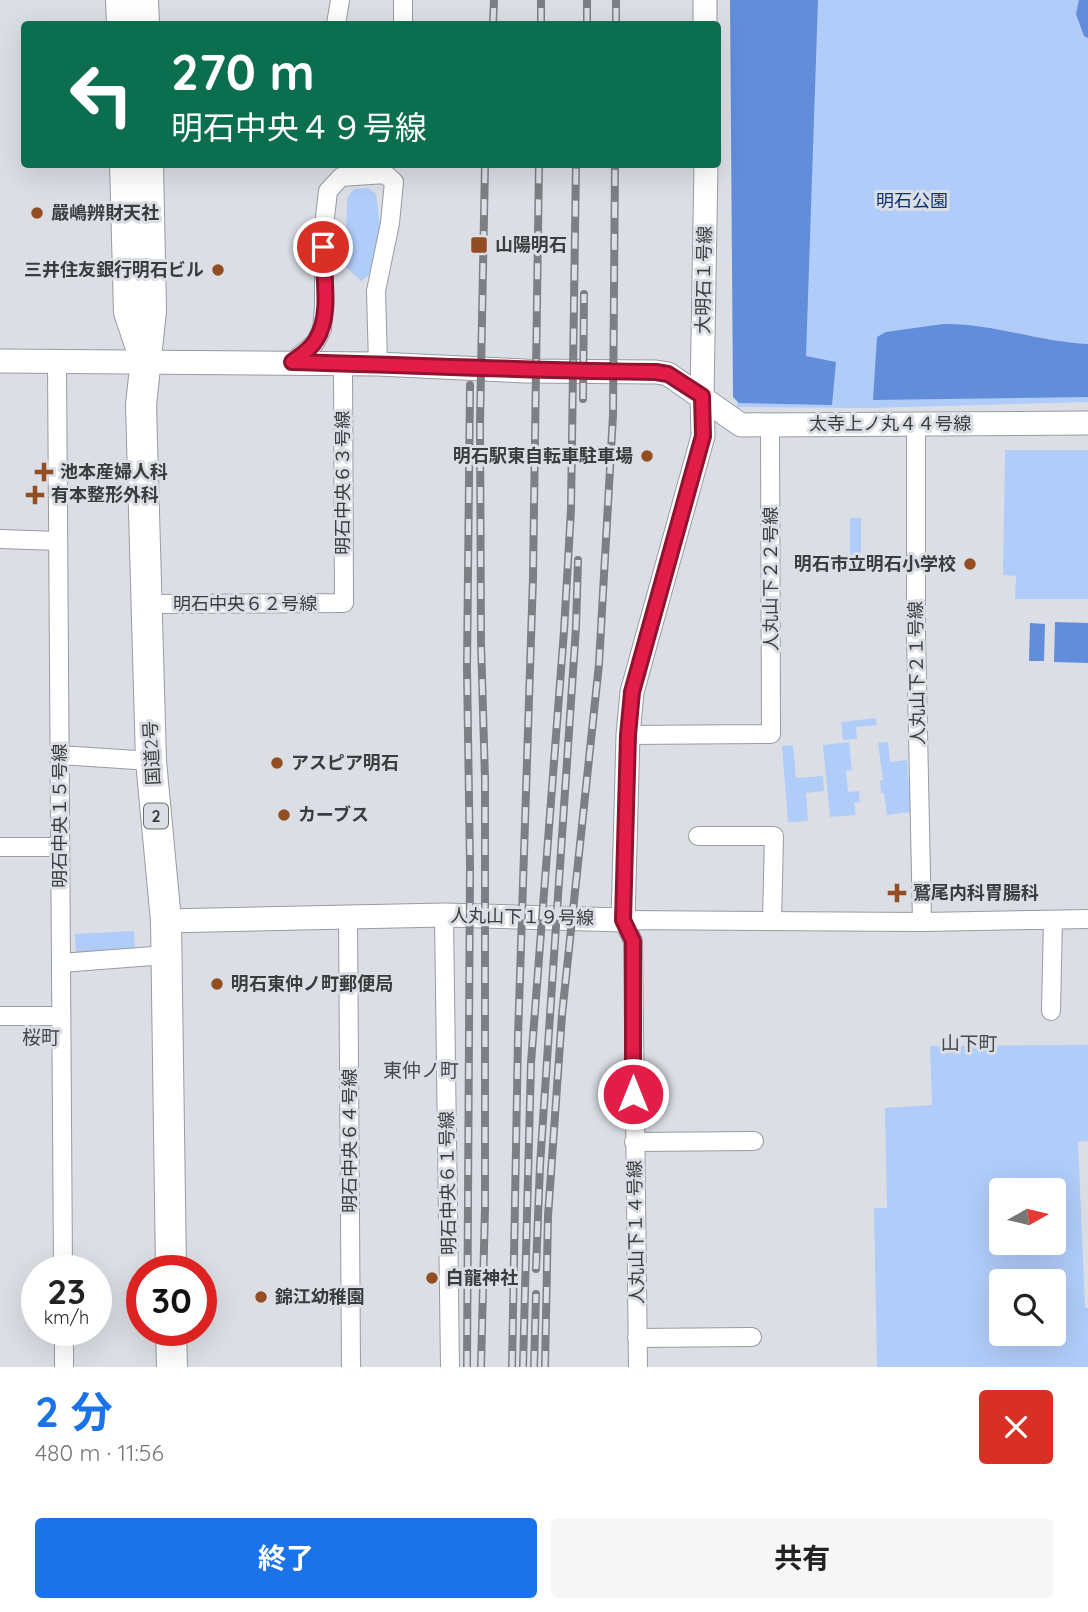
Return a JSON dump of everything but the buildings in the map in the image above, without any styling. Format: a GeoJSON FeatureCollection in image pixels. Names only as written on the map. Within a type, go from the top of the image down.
{"type":"FeatureCollection","features":[{"type":"Feature","properties":{"kind":"highway"},"geometry":{"type":"LineString","coordinates":[[121,0],[122,21]]}},
{"type":"Feature","properties":{"kind":"highway"},"geometry":{"type":"LineString","coordinates":[[143,0],[144,21]]}},
{"type":"Feature","properties":{"kind":"highway","name":"国道2号"},"geometry":{"type":"LineString","coordinates":[[125,168],[129,312],[146,361]]}},
{"type":"Feature","properties":{"kind":"highway","name":"国道2号"},"geometry":{"type":"LineString","coordinates":[[148,168],[151,312],[141,405],[151,761],[166,920],[170,1255]]}},
{"type":"Feature","properties":{"kind":"highway"},"geometry":{"type":"LineString","coordinates":[[171,1346],[172,1367]]}},
{"type":"Feature","properties":{"kind":"street"},"geometry":{"type":"LineString","coordinates":[[336,21],[340,0]]}},
{"type":"Feature","properties":{"kind":"street"},"geometry":{"type":"LineString","coordinates":[[403,0],[403,21]]}},
{"type":"Feature","properties":{"kind":"street"},"geometry":{"type":"LineString","coordinates":[[705,0],[705,21]]}},
{"type":"Feature","properties":{"kind":"street","name":"大明石１号線"},"geometry":{"type":"LineString","coordinates":[[702,396],[706,168]]}},
{"type":"Feature","properties":{"kind":"street"},"geometry":{"type":"LineString","coordinates":[[292,362],[315,343],[322,329],[324,226],[328,191],[341,177],[385,174],[394,182],[390,223],[376,291],[378,364]]}},
{"type":"Feature","properties":{"kind":"street","name":"太寺上ノ丸４４号線"},"geometry":{"type":"LineString","coordinates":[[0,361],[292,362],[525,371],[656,372],[668,374],[741,425],[1088,424]]}},
{"type":"Feature","properties":{"kind":"street","name":"明石中央１５号線"},"geometry":{"type":"LineString","coordinates":[[57,362],[63,1255]]}},
{"type":"Feature","properties":{"kind":"street","name":"明石中央６３号線"},"geometry":{"type":"LineString","coordinates":[[342,364],[344,603]]}},
{"type":"Feature","properties":{"kind":"street","name":"人丸山下１４号線"},"geometry":{"type":"LineString","coordinates":[[638,1367],[633,941],[623,920],[628,735],[632,692],[703,436],[702,396]]}},
{"type":"Feature","properties":{"kind":"street","name":"人丸山下２１号線"},"geometry":{"type":"LineString","coordinates":[[916,424],[916,623],[922,922]]}},
{"type":"Feature","properties":{"kind":"street","name":"人丸山下２２号線"},"geometry":{"type":"LineString","coordinates":[[628,735],[771,734],[770,425]]}},
{"type":"Feature","properties":{"kind":"street"},"geometry":{"type":"LineString","coordinates":[[0,539],[58,541]]}},
{"type":"Feature","properties":{"kind":"street","name":"明石中央６２号線"},"geometry":{"type":"LineString","coordinates":[[146,604],[344,603]]}},
{"type":"Feature","properties":{"kind":"street"},"geometry":{"type":"LineString","coordinates":[[60,755],[151,761]]}},
{"type":"Feature","properties":{"kind":"street"},"geometry":{"type":"LineString","coordinates":[[698,836],[774,836],[772,921]]}},
{"type":"Feature","properties":{"kind":"street"},"geometry":{"type":"LineString","coordinates":[[0,847],[59,848]]}},
{"type":"Feature","properties":{"kind":"street","name":"人丸山下１９号線"},"geometry":{"type":"LineString","coordinates":[[166,920],[444,915],[623,920],[922,922],[1088,919]]}},
{"type":"Feature","properties":{"kind":"street","name":"明石中央６１号線"},"geometry":{"type":"LineString","coordinates":[[444,915],[450,1367]]}},
{"type":"Feature","properties":{"kind":"street","name":"明石中央６４号線"},"geometry":{"type":"LineString","coordinates":[[348,916],[351,1367]]}},
{"type":"Feature","properties":{"kind":"street"},"geometry":{"type":"LineString","coordinates":[[1051,1011],[1053,920]]}},
{"type":"Feature","properties":{"kind":"street"},"geometry":{"type":"LineString","coordinates":[[61,963],[166,955]]}},
{"type":"Feature","properties":{"kind":"street"},"geometry":{"type":"LineString","coordinates":[[0,1016],[61,1016]]}},
{"type":"Feature","properties":{"kind":"street"},"geometry":{"type":"LineString","coordinates":[[634,1142],[754,1141]]}},
{"type":"Feature","properties":{"kind":"street"},"geometry":{"type":"LineString","coordinates":[[637,1338],[752,1337]]}},
{"type":"Feature","properties":{"kind":"street"},"geometry":{"type":"LineString","coordinates":[[64,1346],[64,1367]]}},
{"type":"Feature","properties":{"kind":"green space","name":"明石公園"},"geometry":{"type":"Polygon","coordinates":[[[736,0],[1088,0],[1088,402],[869,408],[737,407],[736,0]]]}},
{"type":"Feature","properties":{"kind":"green space"},"geometry":{"type":"Polygon","coordinates":[[[368,188],[376,194],[380,226],[369,275],[361,281],[345,266],[347,198],[354,189],[368,188]]]}},
{"type":"Feature","properties":{"kind":"green space"},"geometry":{"type":"Polygon","coordinates":[[[1005,450],[1088,450],[1088,599],[1015,599],[1016,576],[1003,575],[1005,450]]]}},
{"type":"Feature","properties":{"kind":"green space"},"geometry":{"type":"Polygon","coordinates":[[[850,518],[861,518],[861,555],[850,555],[850,518]]]}},
{"type":"Feature","properties":{"kind":"green space"},"geometry":{"type":"Polygon","coordinates":[[[876,718],[877,725],[856,727],[857,739],[843,740],[841,722],[876,718]]]}},
{"type":"Feature","properties":{"kind":"green space"},"geometry":{"type":"Polygon","coordinates":[[[849,742],[852,770],[846,771],[848,792],[859,791],[860,802],[854,803],[856,815],[830,817],[823,745],[849,742]]]}},
{"type":"Feature","properties":{"kind":"green space"},"geometry":{"type":"Polygon","coordinates":[[[888,742],[890,762],[907,760],[911,812],[887,815],[884,793],[881,793],[880,781],[883,780],[878,743],[888,742]]]}},
{"type":"Feature","properties":{"kind":"green space"},"geometry":{"type":"Polygon","coordinates":[[[793,745],[796,778],[823,776],[824,791],[806,793],[808,821],[788,822],[782,746],[793,745]]]}},
{"type":"Feature","properties":{"kind":"green space"},"geometry":{"type":"Polygon","coordinates":[[[134,931],[135,952],[76,956],[75,934],[134,931]]]}},
{"type":"Feature","properties":{"kind":"green space"},"geometry":{"type":"Polygon","coordinates":[[[1088,1045],[1088,1141],[1078,1142],[1085,1307],[1088,1308],[1088,1367],[877,1367],[874,1208],[887,1208],[885,1108],[932,1105],[930,1046],[1088,1045]]]}},
{"type":"Feature","properties":{"kind":"water"},"geometry":{"type":"Polygon","coordinates":[[[730,0],[818,0],[806,356],[836,362],[832,405],[739,403],[733,397],[730,0]]]}},
{"type":"Feature","properties":{"kind":"water"},"geometry":{"type":"Polygon","coordinates":[[[1079,0],[1088,0],[1088,38],[1084,36],[1076,14],[1079,0]]]}},
{"type":"Feature","properties":{"kind":"water"},"geometry":{"type":"Polygon","coordinates":[[[943,324],[979,326],[1088,344],[1088,397],[873,400],[877,337],[886,332],[943,324]]]}},
{"type":"Feature","properties":{"kind":"water"},"geometry":{"type":"Polygon","coordinates":[[[1055,622],[1088,623],[1088,663],[1054,662],[1055,622]]]}},
{"type":"Feature","properties":{"kind":"water"},"geometry":{"type":"Polygon","coordinates":[[[1030,623],[1045,624],[1044,661],[1029,661],[1030,623]]]}},
{"type":"Feature","properties":{"kind":"railway"},"geometry":{"type":"LineString","coordinates":[[493,21],[494,0]]}},
{"type":"Feature","properties":{"kind":"railway"},"geometry":{"type":"LineString","coordinates":[[541,0],[541,21]]}},
{"type":"Feature","properties":{"kind":"railway"},"geometry":{"type":"LineString","coordinates":[[587,0],[587,21]]}},
{"type":"Feature","properties":{"kind":"railway"},"geometry":{"type":"LineString","coordinates":[[616,0],[616,21]]}},
{"type":"Feature","properties":{"kind":"railway"},"geometry":{"type":"LineString","coordinates":[[481,1367],[485,1208],[485,779],[480,423],[485,168]]}},
{"type":"Feature","properties":{"kind":"railway"},"geometry":{"type":"LineString","coordinates":[[512,1367],[518,1037],[533,577],[539,168]]}},
{"type":"Feature","properties":{"kind":"railway"},"geometry":{"type":"LineString","coordinates":[[523,1367],[531,1063],[571,509],[576,168]]}},
{"type":"Feature","properties":{"kind":"railway"},"geometry":{"type":"LineString","coordinates":[[545,1367],[548,1216],[562,1015],[599,664],[613,415],[615,168]]}},
{"type":"Feature","properties":{"kind":"railway"},"geometry":{"type":"LineString","coordinates":[[583,399],[584,294]]}},
{"type":"Feature","properties":{"kind":"railway"},"geometry":{"type":"LineString","coordinates":[[467,1367],[470,865],[467,668],[470,385]]}},
{"type":"Feature","properties":{"kind":"railway"},"geometry":{"type":"LineString","coordinates":[[536,1269],[540,1165],[576,627],[578,560]]}},
{"type":"Feature","properties":{"kind":"railway"},"geometry":{"type":"LineString","coordinates":[[534,1367],[536,1294]]}},
{"type":"Feature","properties":{"kind":"place","name":"嚴嶋辨財天社"},"geometry":{"type":"Point","coordinates":[37,213]}},
{"type":"Feature","properties":{"kind":"place","name":"山陽明石"},"geometry":{"type":"Point","coordinates":[479,245]}},
{"type":"Feature","properties":{"kind":"place","name":"三井住友銀行明石ビル"},"geometry":{"type":"Point","coordinates":[218,270]}},
{"type":"Feature","properties":{"kind":"place","name":"明石駅東自転車駐車場"},"geometry":{"type":"Point","coordinates":[647,456]}},
{"type":"Feature","properties":{"kind":"place","name":"池本産婦人科"},"geometry":{"type":"Point","coordinates":[44,472]}},
{"type":"Feature","properties":{"kind":"place","name":"有本整形外科"},"geometry":{"type":"Point","coordinates":[35,495]}},
{"type":"Feature","properties":{"kind":"place","name":"明石市立明石小学校"},"geometry":{"type":"Point","coordinates":[970,564]}},
{"type":"Feature","properties":{"kind":"place","name":"アスピア明石"},"geometry":{"type":"Point","coordinates":[277,763]}},
{"type":"Feature","properties":{"kind":"place","name":"カーブス"},"geometry":{"type":"Point","coordinates":[284,815]}},
{"type":"Feature","properties":{"kind":"place","name":"鷲尾内科胃腸科"},"geometry":{"type":"Point","coordinates":[897,893]}},
{"type":"Feature","properties":{"kind":"place","name":"明石東仲ノ町郵便局"},"geometry":{"type":"Point","coordinates":[217,984]}},
{"type":"Feature","properties":{"kind":"place","name":"白龍神社"},"geometry":{"type":"Point","coordinates":[432,1278]}},
{"type":"Feature","properties":{"kind":"place","name":"錦江幼稚園"},"geometry":{"type":"Point","coordinates":[261,1297]}},
{"type":"Feature","properties":{"kind":"district","name":"桜町"},"geometry":{"type":"Point","coordinates":[41,1037]}},
{"type":"Feature","properties":{"kind":"district","name":"山下町"},"geometry":{"type":"Point","coordinates":[969,1043]}},
{"type":"Feature","properties":{"kind":"district","name":"東仲ノ町"},"geometry":{"type":"Point","coordinates":[421,1070]}},
{"type":"Feature","properties":{"kind":"route"},"geometry":{"type":"LineString","coordinates":[[323,247],[322,329],[315,343],[292,362],[525,371],[656,372],[668,374],[702,396],[703,436],[632,692],[628,735],[623,920],[633,941],[633,1094]]}}]}
